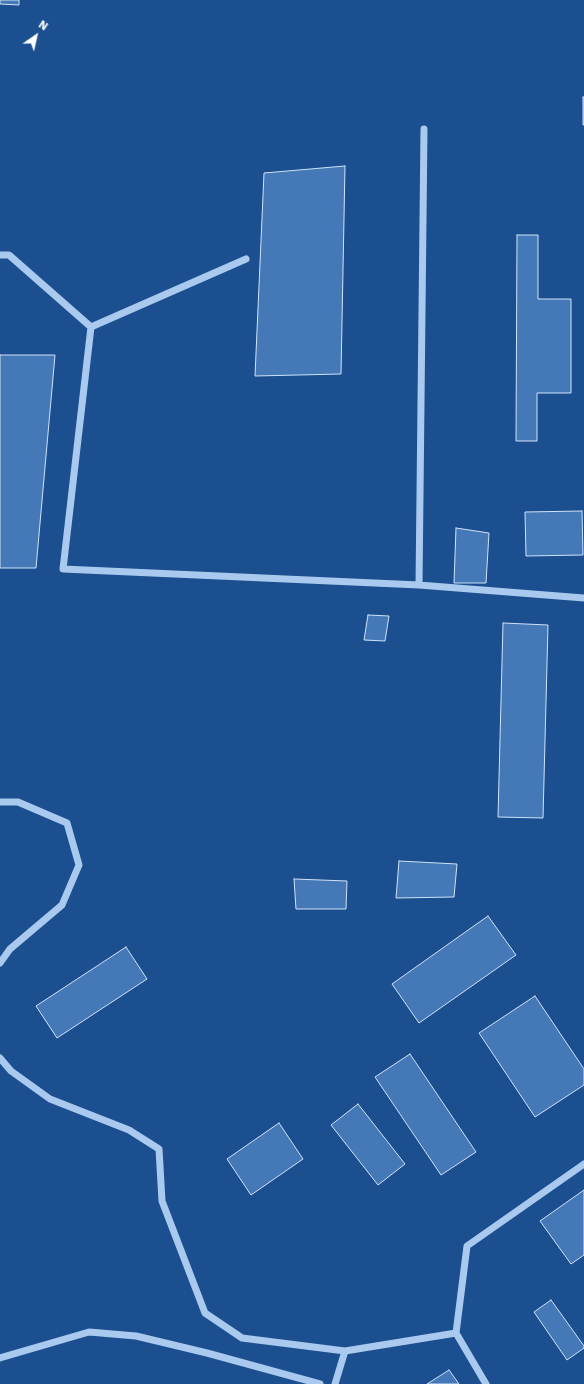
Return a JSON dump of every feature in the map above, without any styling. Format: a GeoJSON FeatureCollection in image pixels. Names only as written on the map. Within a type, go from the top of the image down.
{"type":"FeatureCollection","features":[{"type":"Feature","properties":{"kind":"lane"},"geometry":{"type":"LineString","coordinates":[[419,585],[424,129]]}},
{"type":"Feature","properties":{"kind":"lane"},"geometry":{"type":"LineString","coordinates":[[0,255],[9,255],[91,327]]}},
{"type":"Feature","properties":{"kind":"lane"},"geometry":{"type":"LineString","coordinates":[[91,327],[246,259]]}},
{"type":"Feature","properties":{"kind":"lane"},"geometry":{"type":"LineString","coordinates":[[91,327],[63,568],[419,585],[584,598]]}},
{"type":"Feature","properties":{"kind":"lane"},"geometry":{"type":"LineString","coordinates":[[0,802],[18,802],[67,823],[79,865],[62,905],[10,949],[0,963]]}},
{"type":"Feature","properties":{"kind":"lane"},"geometry":{"type":"LineString","coordinates":[[0,1058],[11,1071],[50,1099],[129,1130],[159,1149],[162,1202],[205,1313],[242,1338],[345,1351],[456,1333]]}},
{"type":"Feature","properties":{"kind":"lane"},"geometry":{"type":"LineString","coordinates":[[486,1384],[456,1333],[466,1246],[584,1164]]}},
{"type":"Feature","properties":{"kind":"lane"},"geometry":{"type":"LineString","coordinates":[[0,1358],[89,1332],[136,1336],[208,1353],[320,1384]]}},
{"type":"Feature","properties":{"kind":"lane"},"geometry":{"type":"LineString","coordinates":[[334,1384],[345,1351]]}},
{"type":"Feature","properties":{"kind":"building"},"geometry":{"type":"Polygon","coordinates":[[[0,0],[19,0],[19,5],[0,4],[0,0]]]}},
{"type":"Feature","properties":{"kind":"building"},"geometry":{"type":"Polygon","coordinates":[[[584,97],[584,125],[583,125],[584,97]]]}},
{"type":"Feature","properties":{"kind":"building"},"geometry":{"type":"Polygon","coordinates":[[[345,166],[341,374],[255,376],[264,173],[345,166]]]}},
{"type":"Feature","properties":{"kind":"building"},"geometry":{"type":"Polygon","coordinates":[[[517,235],[538,235],[538,299],[571,299],[571,393],[537,393],[537,441],[516,441],[517,235]]]}},
{"type":"Feature","properties":{"kind":"building"},"geometry":{"type":"Polygon","coordinates":[[[0,355],[55,355],[36,568],[0,568],[0,355]]]}},
{"type":"Feature","properties":{"kind":"building"},"geometry":{"type":"Polygon","coordinates":[[[582,511],[583,555],[526,556],[525,512],[582,511]]]}},
{"type":"Feature","properties":{"kind":"building"},"geometry":{"type":"Polygon","coordinates":[[[456,528],[489,533],[486,583],[454,583],[456,528]]]}},
{"type":"Feature","properties":{"kind":"building"},"geometry":{"type":"Polygon","coordinates":[[[368,615],[389,616],[385,641],[364,640],[368,615]]]}},
{"type":"Feature","properties":{"kind":"building"},"geometry":{"type":"Polygon","coordinates":[[[503,623],[548,625],[543,818],[498,817],[503,623]]]}},
{"type":"Feature","properties":{"kind":"building"},"geometry":{"type":"Polygon","coordinates":[[[399,861],[457,864],[454,897],[396,898],[399,861]]]}},
{"type":"Feature","properties":{"kind":"building"},"geometry":{"type":"Polygon","coordinates":[[[294,879],[347,881],[346,909],[296,909],[294,879]]]}},
{"type":"Feature","properties":{"kind":"building"},"geometry":{"type":"Polygon","coordinates":[[[488,916],[516,955],[419,1023],[392,984],[488,916]]]}},
{"type":"Feature","properties":{"kind":"building"},"geometry":{"type":"Polygon","coordinates":[[[126,947],[147,979],[57,1038],[36,1006],[126,947]]]}},
{"type":"Feature","properties":{"kind":"building"},"geometry":{"type":"Polygon","coordinates":[[[535,996],[584,1069],[584,1085],[535,1117],[479,1033],[535,996]]]}},
{"type":"Feature","properties":{"kind":"building"},"geometry":{"type":"Polygon","coordinates":[[[410,1054],[476,1152],[441,1175],[375,1077],[410,1054]]]}},
{"type":"Feature","properties":{"kind":"building"},"geometry":{"type":"Polygon","coordinates":[[[358,1104],[405,1164],[378,1185],[331,1125],[358,1104]]]}},
{"type":"Feature","properties":{"kind":"building"},"geometry":{"type":"Polygon","coordinates":[[[279,1123],[303,1159],[251,1195],[227,1159],[279,1123]]]}},
{"type":"Feature","properties":{"kind":"building"},"geometry":{"type":"Polygon","coordinates":[[[584,1190],[584,1255],[571,1264],[540,1221],[584,1190]]]}},
{"type":"Feature","properties":{"kind":"building"},"geometry":{"type":"Polygon","coordinates":[[[551,1300],[584,1346],[584,1348],[567,1360],[534,1312],[551,1300]]]}},
{"type":"Feature","properties":{"kind":"building"},"geometry":{"type":"Polygon","coordinates":[[[449,1370],[459,1384],[427,1384],[449,1370]]]}}]}
